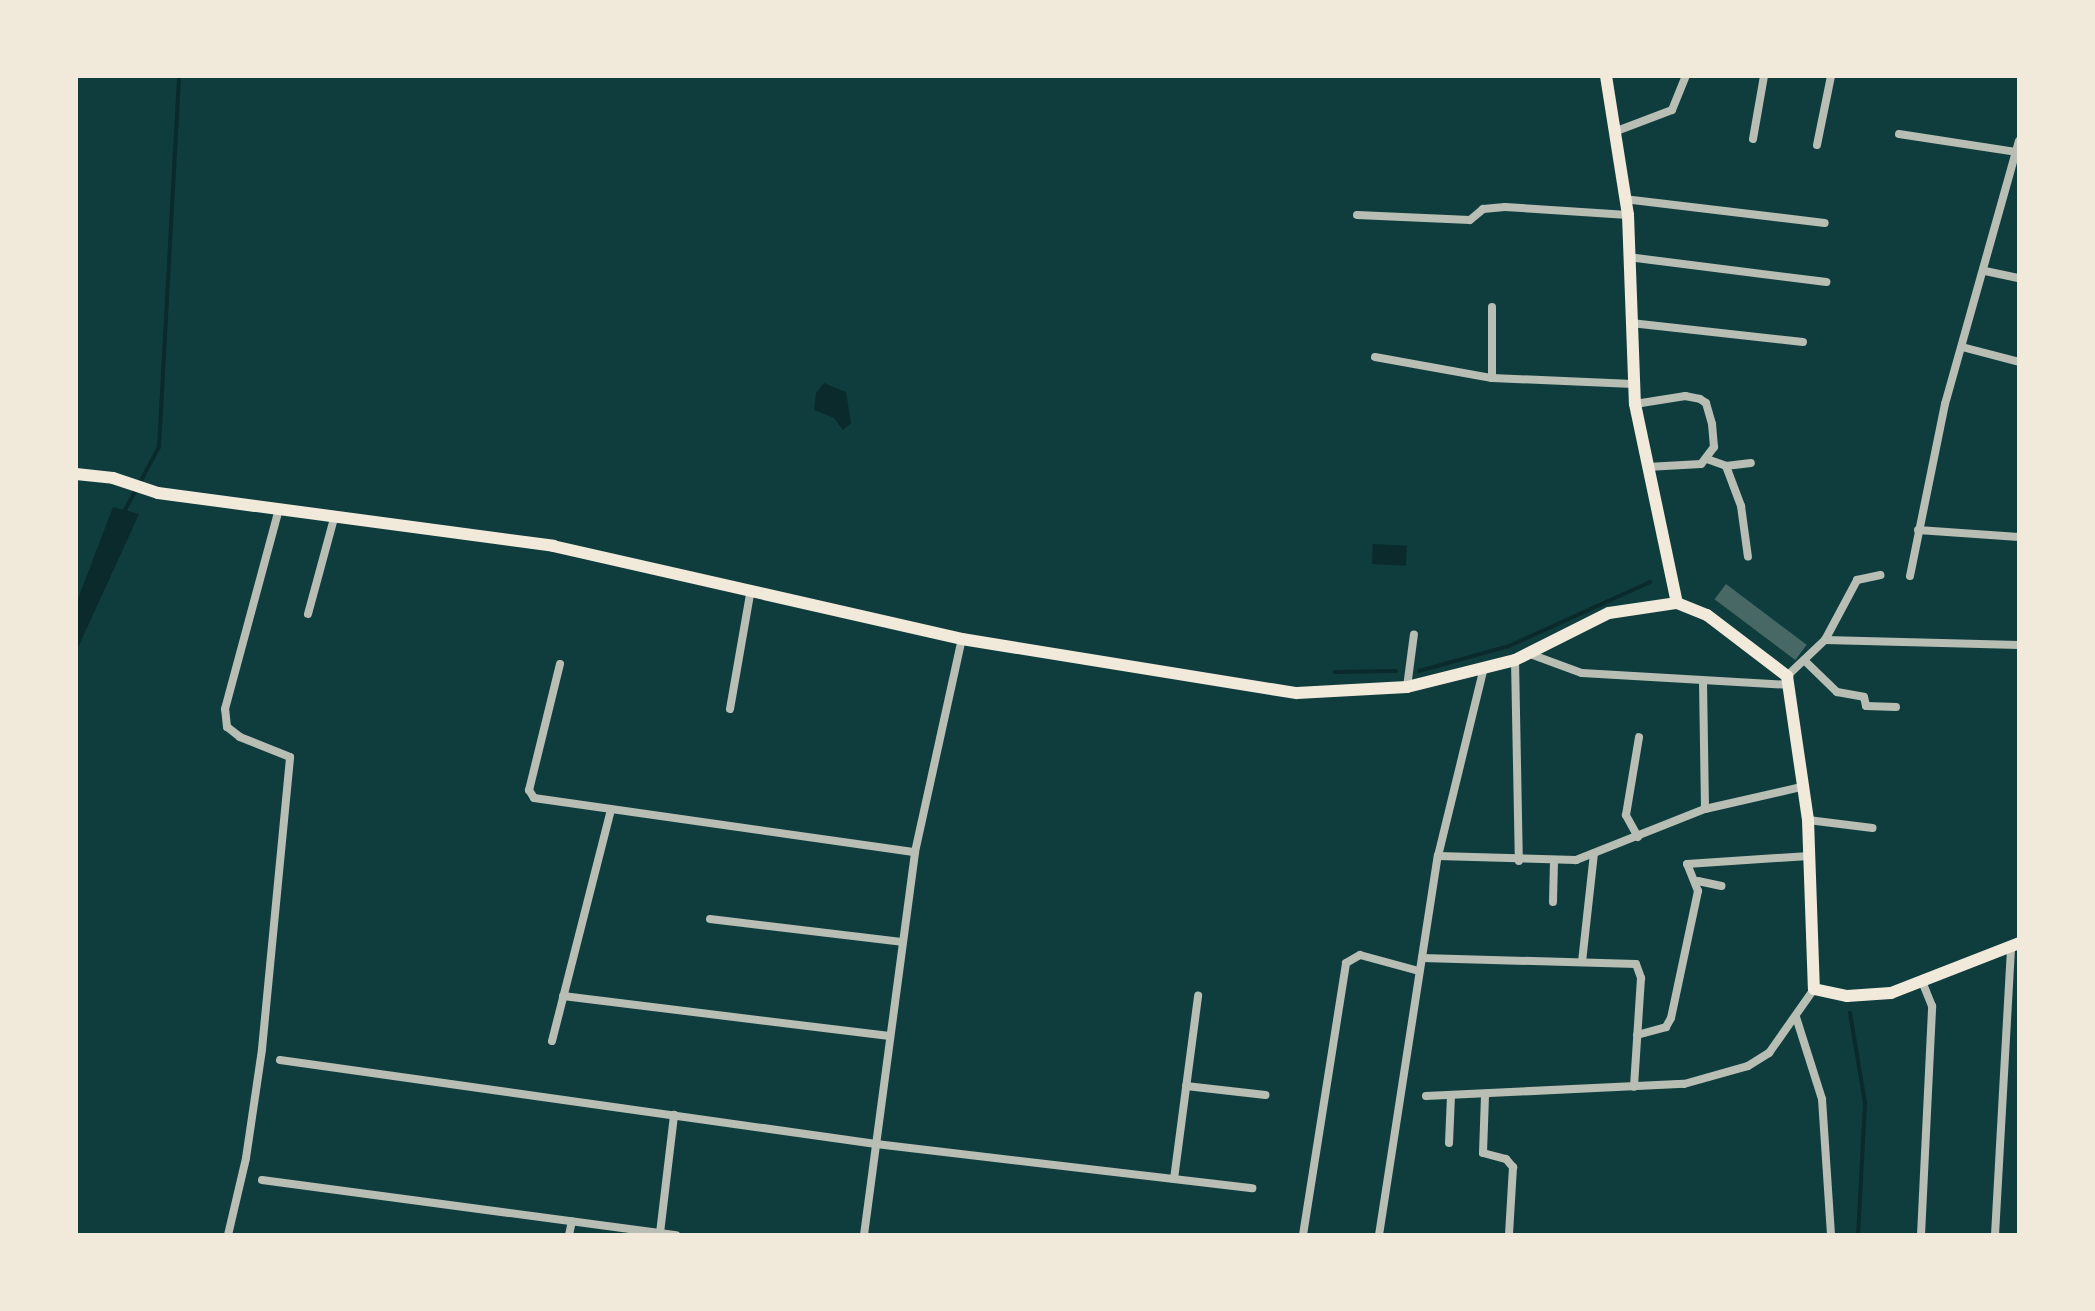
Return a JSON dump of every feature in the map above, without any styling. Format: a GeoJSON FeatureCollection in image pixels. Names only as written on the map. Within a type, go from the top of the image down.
{"type":"FeatureCollection","features":[{"type":"Feature","properties":{"kind":"main road"},"geometry":{"type":"LineString","coordinates":[[1606,76],[1623,199],[1628,215],[1635,404],[1645,467],[1677,603]]}},
{"type":"Feature","properties":{"kind":"main road"},"geometry":{"type":"LineString","coordinates":[[76,474],[113,478],[158,493],[553,546],[750,594],[962,639],[1297,693],[1407,687],[1515,660],[1609,613],[1677,603],[1707,615],[1788,680],[1808,820],[1814,989],[1847,996],[1923,984],[2015,945]]}},
{"type":"Feature","properties":{"kind":"street"},"geometry":{"type":"LineString","coordinates":[[1614,132],[1672,110],[1686,76]]}},
{"type":"Feature","properties":{"kind":"street"},"geometry":{"type":"LineString","coordinates":[[1753,139],[1764,76]]}},
{"type":"Feature","properties":{"kind":"street"},"geometry":{"type":"LineString","coordinates":[[1817,145],[1831,76]]}},
{"type":"Feature","properties":{"kind":"street"},"geometry":{"type":"LineString","coordinates":[[1899,134],[2016,152]]}},
{"type":"Feature","properties":{"kind":"street"},"geometry":{"type":"LineString","coordinates":[[1910,576],[1962,347],[2019,141]]}},
{"type":"Feature","properties":{"kind":"street"},"geometry":{"type":"LineString","coordinates":[[1623,199],[1825,223]]}},
{"type":"Feature","properties":{"kind":"street"},"geometry":{"type":"LineString","coordinates":[[1357,215],[1470,220],[1483,209],[1505,207],[1628,215]]}},
{"type":"Feature","properties":{"kind":"street"},"geometry":{"type":"LineString","coordinates":[[1628,256],[1826,282]]}},
{"type":"Feature","properties":{"kind":"street"},"geometry":{"type":"LineString","coordinates":[[1985,271],[2019,278]]}},
{"type":"Feature","properties":{"kind":"street"},"geometry":{"type":"LineString","coordinates":[[1492,307],[1492,378]]}},
{"type":"Feature","properties":{"kind":"street"},"geometry":{"type":"LineString","coordinates":[[1630,323],[1803,342]]}},
{"type":"Feature","properties":{"kind":"street"},"geometry":{"type":"LineString","coordinates":[[1962,347],[2019,362]]}},
{"type":"Feature","properties":{"kind":"street"},"geometry":{"type":"LineString","coordinates":[[1375,357],[1492,378],[1633,384]]}},
{"type":"Feature","properties":{"kind":"street"},"geometry":{"type":"LineString","coordinates":[[1635,404],[1685,396],[1706,403],[1714,447],[1701,464],[1645,467]]}},
{"type":"Feature","properties":{"kind":"street"},"geometry":{"type":"LineString","coordinates":[[1707,459],[1726,466],[1751,463]]}},
{"type":"Feature","properties":{"kind":"street"},"geometry":{"type":"LineString","coordinates":[[1726,466],[1741,506],[1748,557]]}},
{"type":"Feature","properties":{"kind":"street"},"geometry":{"type":"LineString","coordinates":[[228,1235],[246,1158],[262,1049],[290,757],[240,737],[227,727],[225,709],[279,509]]}},
{"type":"Feature","properties":{"kind":"street"},"geometry":{"type":"LineString","coordinates":[[308,614],[334,518]]}},
{"type":"Feature","properties":{"kind":"street"},"geometry":{"type":"LineString","coordinates":[[1918,530],[2019,537]]}},
{"type":"Feature","properties":{"kind":"street"},"geometry":{"type":"LineString","coordinates":[[1530,654],[1582,673],[1703,681],[1788,680],[1825,640],[1857,580],[1880,575]]}},
{"type":"Feature","properties":{"kind":"street"},"geometry":{"type":"LineString","coordinates":[[730,709],[750,594]]}},
{"type":"Feature","properties":{"kind":"street"},"geometry":{"type":"LineString","coordinates":[[1407,687],[1414,634]]}},
{"type":"Feature","properties":{"kind":"street"},"geometry":{"type":"LineString","coordinates":[[864,1235],[915,852],[962,639]]}},
{"type":"Feature","properties":{"kind":"street"},"geometry":{"type":"LineString","coordinates":[[1825,640],[2019,645]]}},
{"type":"Feature","properties":{"kind":"street"},"geometry":{"type":"LineString","coordinates":[[1515,660],[1519,861]]}},
{"type":"Feature","properties":{"kind":"street"},"geometry":{"type":"LineString","coordinates":[[1804,660],[1837,692],[1864,697],[1866,706],[1896,707]]}},
{"type":"Feature","properties":{"kind":"street"},"geometry":{"type":"LineString","coordinates":[[560,664],[530,795],[915,852]]}},
{"type":"Feature","properties":{"kind":"street"},"geometry":{"type":"LineString","coordinates":[[1379,1235],[1438,856],[1484,667]]}},
{"type":"Feature","properties":{"kind":"street"},"geometry":{"type":"LineString","coordinates":[[1703,681],[1705,809]]}},
{"type":"Feature","properties":{"kind":"street"},"geometry":{"type":"LineString","coordinates":[[1638,837],[1626,815],[1639,737]]}},
{"type":"Feature","properties":{"kind":"street"},"geometry":{"type":"LineString","coordinates":[[1438,856],[1554,861],[1594,854],[1705,809],[1801,787]]}},
{"type":"Feature","properties":{"kind":"street"},"geometry":{"type":"LineString","coordinates":[[552,1041],[611,809]]}},
{"type":"Feature","properties":{"kind":"street"},"geometry":{"type":"LineString","coordinates":[[1808,820],[1873,828]]}},
{"type":"Feature","properties":{"kind":"street"},"geometry":{"type":"LineString","coordinates":[[1582,962],[1594,854]]}},
{"type":"Feature","properties":{"kind":"street"},"geometry":{"type":"LineString","coordinates":[[1721,886],[1698,881],[1685,868],[1695,861],[1809,856]]}},
{"type":"Feature","properties":{"kind":"street"},"geometry":{"type":"LineString","coordinates":[[1553,902],[1554,861]]}},
{"type":"Feature","properties":{"kind":"street"},"geometry":{"type":"LineString","coordinates":[[1637,1035],[1666,1027],[1671,1018],[1698,881]]}},
{"type":"Feature","properties":{"kind":"street"},"geometry":{"type":"LineString","coordinates":[[710,919],[902,942]]}},
{"type":"Feature","properties":{"kind":"street"},"geometry":{"type":"LineString","coordinates":[[1995,1235],[2015,945]]}},
{"type":"Feature","properties":{"kind":"street"},"geometry":{"type":"LineString","coordinates":[[1303,1235],[1346,963],[1360,955],[1419,971]]}},
{"type":"Feature","properties":{"kind":"street"},"geometry":{"type":"LineString","coordinates":[[1422,958],[1639,966],[1634,1087]]}},
{"type":"Feature","properties":{"kind":"street"},"geometry":{"type":"LineString","coordinates":[[1921,1235],[1932,1006],[1923,984]]}},
{"type":"Feature","properties":{"kind":"street"},"geometry":{"type":"LineString","coordinates":[[1426,1096],[1485,1096],[1684,1084],[1748,1066],[1769,1053],[1814,989]]}},
{"type":"Feature","properties":{"kind":"street"},"geometry":{"type":"LineString","coordinates":[[563,996],[890,1036]]}},
{"type":"Feature","properties":{"kind":"street"},"geometry":{"type":"LineString","coordinates":[[1174,1179],[1198,996]]}},
{"type":"Feature","properties":{"kind":"street"},"geometry":{"type":"LineString","coordinates":[[1796,1017],[1822,1099],[1831,1235]]}},
{"type":"Feature","properties":{"kind":"street"},"geometry":{"type":"LineString","coordinates":[[280,1060],[876,1144],[1252,1188]]}},
{"type":"Feature","properties":{"kind":"street"},"geometry":{"type":"LineString","coordinates":[[1186,1086],[1265,1095]]}},
{"type":"Feature","properties":{"kind":"street"},"geometry":{"type":"LineString","coordinates":[[1449,1143],[1451,1096]]}},
{"type":"Feature","properties":{"kind":"street"},"geometry":{"type":"LineString","coordinates":[[1485,1096],[1483,1153],[1506,1159],[1513,1167],[1509,1235]]}},
{"type":"Feature","properties":{"kind":"street"},"geometry":{"type":"LineString","coordinates":[[660,1233],[674,1115]]}},
{"type":"Feature","properties":{"kind":"street"},"geometry":{"type":"LineString","coordinates":[[262,1180],[675,1235]]}},
{"type":"Feature","properties":{"kind":"street"},"geometry":{"type":"LineString","coordinates":[[569,1235],[572,1221]]}},
{"type":"Feature","properties":{"kind":"water"},"geometry":{"type":"Polygon","coordinates":[[[824,383],[846,392],[851,423],[843,430],[834,418],[814,410],[816,393],[824,383]]]}},
{"type":"Feature","properties":{"kind":"water"},"geometry":{"type":"Polygon","coordinates":[[[113,507],[139,514],[76,652],[76,604],[113,507]]]}},
{"type":"Feature","properties":{"kind":"water"},"geometry":{"type":"Polygon","coordinates":[[[1373,544],[1407,546],[1406,566],[1372,564],[1373,544]]]}},
{"type":"Feature","properties":{"kind":"building"},"geometry":{"type":"Polygon","coordinates":[[[1726,584],[1807,645],[1795,660],[1715,599],[1726,584]]]}},
{"type":"Feature","properties":{"kind":"waterway"},"geometry":{"type":"LineString","coordinates":[[124,512],[159,447],[179,76]]}},
{"type":"Feature","properties":{"kind":"waterway"},"geometry":{"type":"LineString","coordinates":[[1419,671],[1509,646],[1650,582]]}},
{"type":"Feature","properties":{"kind":"waterway"},"geometry":{"type":"LineString","coordinates":[[1335,672],[1396,671]]}},
{"type":"Feature","properties":{"kind":"waterway"},"geometry":{"type":"LineString","coordinates":[[1850,1013],[1865,1103],[1858,1235]]}}]}
